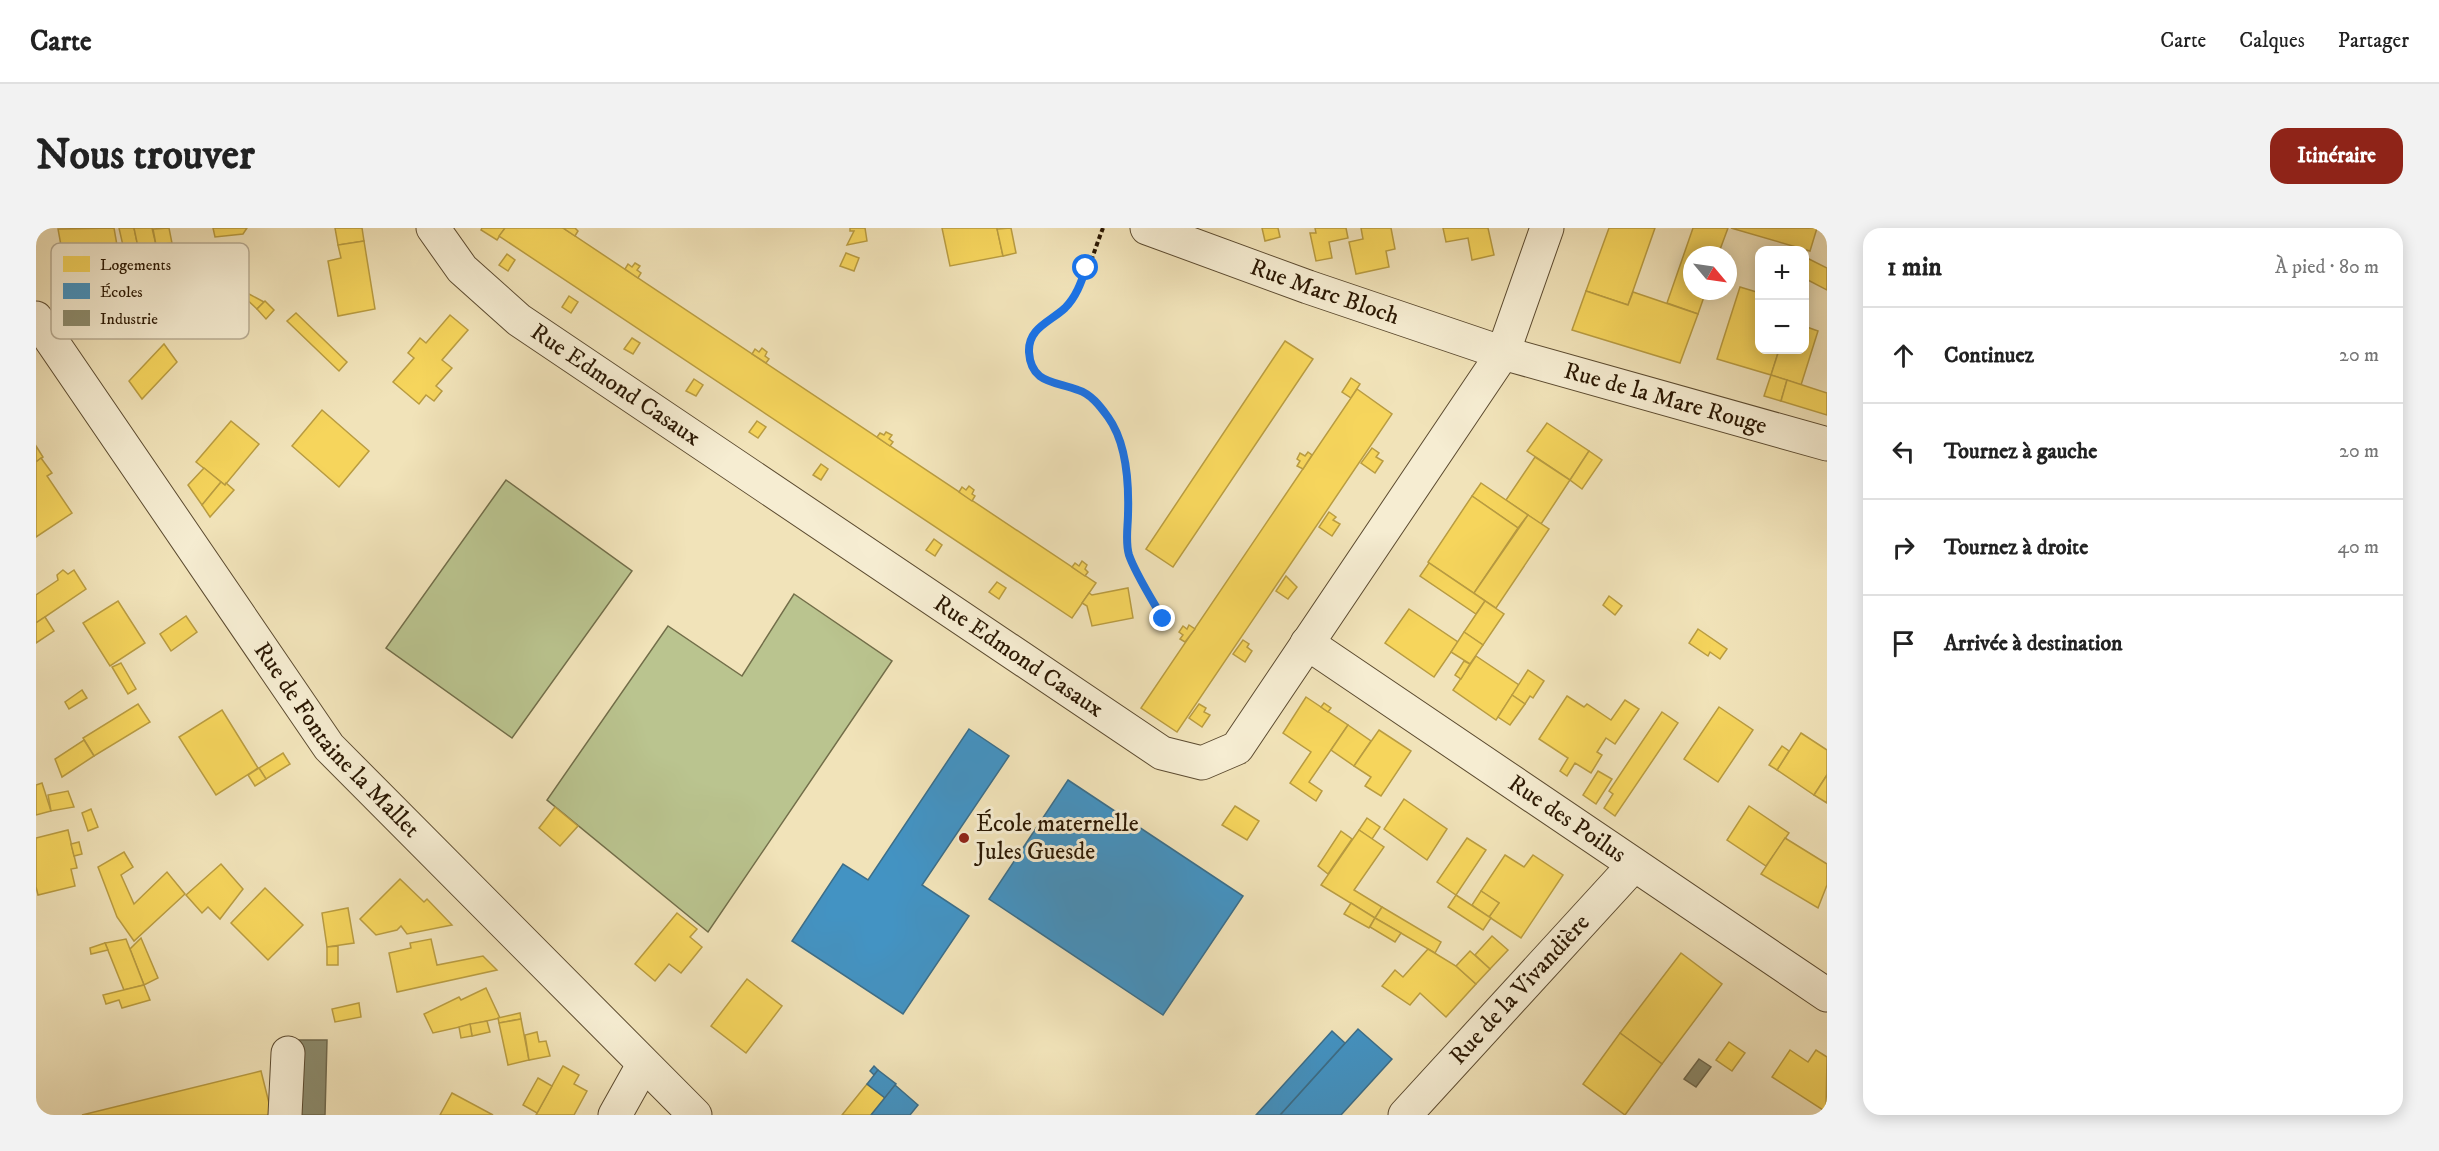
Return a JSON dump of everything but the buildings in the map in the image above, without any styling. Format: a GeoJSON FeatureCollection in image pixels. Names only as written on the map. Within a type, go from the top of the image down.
{"type":"FeatureCollection","features":[{"type":"Feature","properties":{"kind":"street","name":"Rue Edmond Casaux"},"geometry":{"type":"LineString","coordinates":[[433,228],[462,269],[519,320],[1162,753],[1202,763],[1237,748],[1503,353],[1547,228]]}},
{"type":"Feature","properties":{"kind":"street","name":"Rue Marc Bloch"},"geometry":{"type":"LineString","coordinates":[[1147,228],[1308,287],[1503,353]]}},
{"type":"Feature","properties":{"kind":"street","name":"Rue de Fontaine la Mallet"},"geometry":{"type":"LineString","coordinates":[[36,318],[329,747],[695,1115]]}},
{"type":"Feature","properties":{"kind":"street","name":"Rue de la Mare Rouge"},"geometry":{"type":"LineString","coordinates":[[1503,353],[1827,444]]}},
{"type":"Feature","properties":{"kind":"street","name":"Rue des Poilus"},"geometry":{"type":"LineString","coordinates":[[1307,643],[1633,866],[1827,995]]}},
{"type":"Feature","properties":{"kind":"street","name":"Rue de la Vivandière"},"geometry":{"type":"LineString","coordinates":[[1405,1115],[1633,866]]}},
{"type":"Feature","properties":{"kind":"street"},"geometry":{"type":"LineString","coordinates":[[285,1115],[288,1053]]}},
{"type":"Feature","properties":{"kind":"street"},"geometry":{"type":"LineString","coordinates":[[615,1115],[643,1065]]}},
{"type":"Feature","properties":{"kind":"path"},"geometry":{"type":"LineString","coordinates":[[1103,228],[1076,295],[1064,309],[1043,322],[1032,335],[1029,348],[1031,363],[1039,375],[1051,384],[1089,395],[1111,422],[1126,472],[1129,502],[1129,555],[1163,619]]}},
{"type":"Feature","properties":{"kind":"green space"},"geometry":{"type":"Polygon","coordinates":[[[506,480],[632,571],[512,738],[386,648],[506,480]]]}},
{"type":"Feature","properties":{"kind":"green space"},"geometry":{"type":"Polygon","coordinates":[[[794,594],[892,661],[708,932],[547,800],[668,626],[742,676],[794,594]]]}},
{"type":"Feature","properties":{"kind":"place","name":"École maternelle Jules Guesde"},"geometry":{"type":"Point","coordinates":[964,838]}},
{"type":"Feature","properties":{"kind":"route"},"geometry":{"type":"LineString","coordinates":[[1086,268],[1076,295],[1064,309],[1043,322],[1032,335],[1029,348],[1031,363],[1039,375],[1051,384],[1089,395],[1111,422],[1126,472],[1129,502],[1129,555],[1163,619]]}}]}
